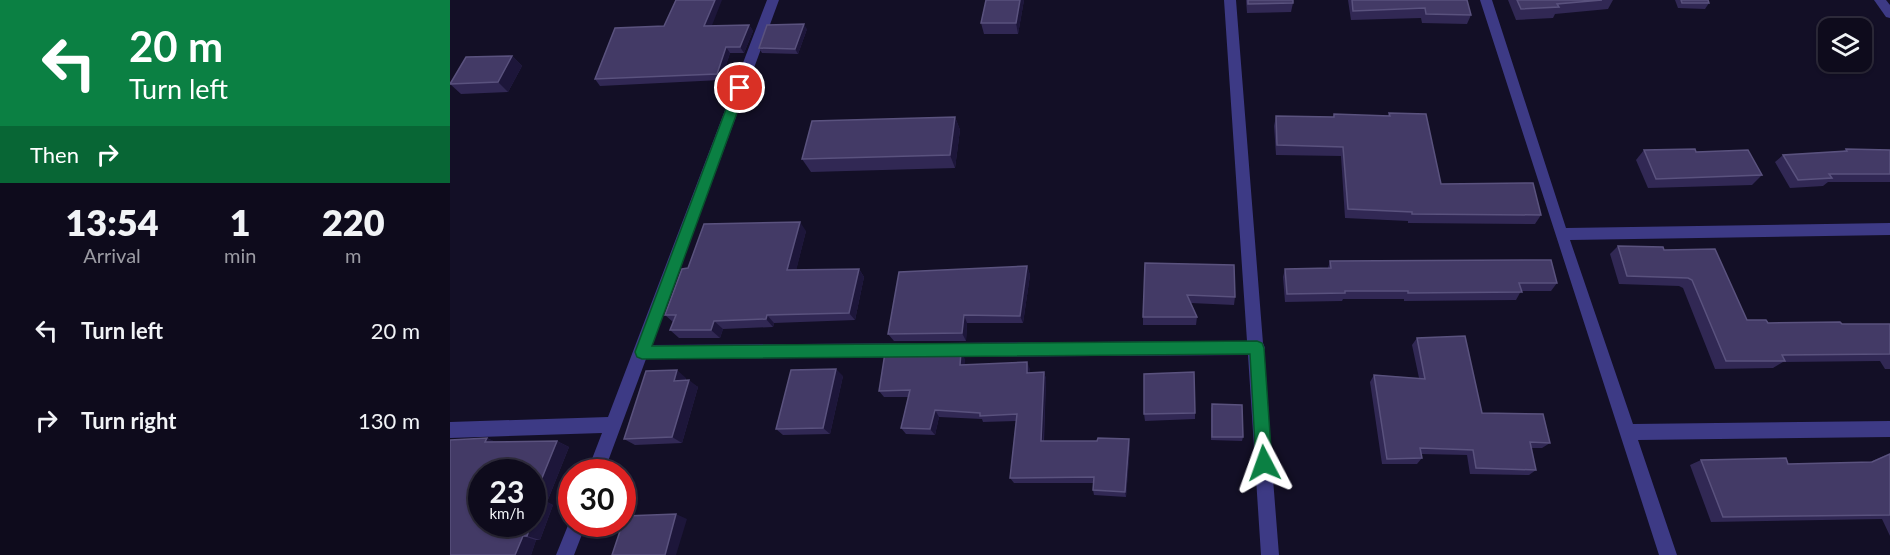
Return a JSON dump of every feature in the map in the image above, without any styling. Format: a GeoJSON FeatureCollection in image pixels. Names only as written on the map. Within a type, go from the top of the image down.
{"type":"FeatureCollection","features":[{"type":"Feature","properties":{"kind":"street"},"geometry":{"type":"LineString","coordinates":[[601,459],[773,0]]}},
{"type":"Feature","properties":{"kind":"street"},"geometry":{"type":"LineString","coordinates":[[1230,0],[1257,348],[1270,555]]}},
{"type":"Feature","properties":{"kind":"street"},"geometry":{"type":"LineString","coordinates":[[1486,0],[1668,555]]}},
{"type":"Feature","properties":{"kind":"street"},"geometry":{"type":"LineString","coordinates":[[1880,0],[1890,14]]}},
{"type":"Feature","properties":{"kind":"street"},"geometry":{"type":"LineString","coordinates":[[1561,234],[1890,229]]}},
{"type":"Feature","properties":{"kind":"street"},"geometry":{"type":"LineString","coordinates":[[642,352],[1257,348]]}},
{"type":"Feature","properties":{"kind":"street"},"geometry":{"type":"LineString","coordinates":[[450,430],[615,425]]}},
{"type":"Feature","properties":{"kind":"street"},"geometry":{"type":"LineString","coordinates":[[1628,432],[1890,429]]}},
{"type":"Feature","properties":{"kind":"street"},"geometry":{"type":"LineString","coordinates":[[565,555],[572,537]]}},
{"type":"Feature","properties":{"kind":"building"},"geometry":{"type":"Polygon","coordinates":[[[676,0],[715,0],[704,26],[749,25],[740,47],[726,47],[717,74],[595,79],[615,28],[664,26],[676,0]]]}},
{"type":"Feature","properties":{"kind":"building"},"geometry":{"type":"Polygon","coordinates":[[[986,0],[1020,0],[1016,23],[981,23],[986,0]]]}},
{"type":"Feature","properties":{"kind":"building"},"geometry":{"type":"Polygon","coordinates":[[[1248,0],[1293,0],[1293,3],[1248,4],[1248,0]]]}},
{"type":"Feature","properties":{"kind":"building"},"geometry":{"type":"Polygon","coordinates":[[[1352,0],[1467,0],[1471,15],[1426,14],[1425,8],[1353,11],[1352,0]]]}},
{"type":"Feature","properties":{"kind":"building"},"geometry":{"type":"Polygon","coordinates":[[[1517,0],[1602,0],[1557,4],[1559,7],[1521,9],[1517,0]]]}},
{"type":"Feature","properties":{"kind":"building"},"geometry":{"type":"Polygon","coordinates":[[[1681,0],[1708,0],[1709,3],[1682,3],[1681,0]]]}},
{"type":"Feature","properties":{"kind":"building"},"geometry":{"type":"Polygon","coordinates":[[[804,24],[795,49],[759,48],[767,25],[804,24]]]}},
{"type":"Feature","properties":{"kind":"building"},"geometry":{"type":"Polygon","coordinates":[[[512,56],[498,82],[450,84],[466,57],[512,56]]]}},
{"type":"Feature","properties":{"kind":"building"},"geometry":{"type":"Polygon","coordinates":[[[1389,113],[1426,114],[1441,184],[1533,183],[1541,215],[1412,214],[1412,212],[1348,209],[1343,147],[1277,145],[1276,116],[1334,117],[1334,114],[1390,116],[1389,113]]]}},
{"type":"Feature","properties":{"kind":"building"},"geometry":{"type":"Polygon","coordinates":[[[955,117],[950,155],[802,159],[812,121],[955,117]]]}},
{"type":"Feature","properties":{"kind":"building"},"geometry":{"type":"Polygon","coordinates":[[[1695,149],[1696,152],[1748,150],[1762,175],[1656,179],[1644,150],[1695,149]]]}},
{"type":"Feature","properties":{"kind":"building"},"geometry":{"type":"Polygon","coordinates":[[[1846,149],[1890,150],[1890,174],[1829,174],[1832,178],[1798,180],[1783,155],[1847,151],[1846,149]]]}},
{"type":"Feature","properties":{"kind":"building"},"geometry":{"type":"Polygon","coordinates":[[[800,222],[787,270],[859,269],[849,313],[767,315],[766,319],[714,321],[711,330],[670,330],[676,315],[665,315],[682,269],[688,268],[704,224],[800,222]]]}},
{"type":"Feature","properties":{"kind":"building"},"geometry":{"type":"Polygon","coordinates":[[[1618,246],[1663,247],[1664,250],[1715,249],[1747,320],[1766,320],[1768,323],[1890,324],[1890,354],[1782,355],[1785,361],[1726,361],[1692,280],[1627,276],[1618,246]]]}},
{"type":"Feature","properties":{"kind":"building"},"geometry":{"type":"Polygon","coordinates":[[[1551,260],[1557,283],[1519,283],[1522,292],[1345,291],[1345,293],[1287,294],[1285,269],[1331,268],[1330,261],[1551,260]]]}},
{"type":"Feature","properties":{"kind":"building"},"geometry":{"type":"Polygon","coordinates":[[[1145,263],[1234,265],[1235,297],[1187,295],[1197,317],[1143,317],[1145,263]]]}},
{"type":"Feature","properties":{"kind":"building"},"geometry":{"type":"Polygon","coordinates":[[[1027,266],[1020,316],[964,315],[962,333],[888,334],[899,272],[1027,266]]]}},
{"type":"Feature","properties":{"kind":"building"},"geometry":{"type":"Polygon","coordinates":[[[1465,336],[1482,413],[1543,414],[1550,443],[1530,442],[1536,470],[1476,468],[1473,450],[1420,448],[1422,458],[1387,459],[1374,375],[1425,379],[1417,338],[1465,336]]]}},
{"type":"Feature","properties":{"kind":"building"},"geometry":{"type":"Polygon","coordinates":[[[961,352],[960,365],[1027,362],[1027,373],[1044,372],[1041,441],[1129,439],[1125,492],[1093,490],[1094,477],[1010,478],[1017,414],[980,416],[980,413],[935,410],[930,429],[901,428],[910,390],[879,391],[885,353],[961,352]]]}},
{"type":"Feature","properties":{"kind":"building"},"geometry":{"type":"Polygon","coordinates":[[[836,369],[823,428],[776,429],[791,370],[836,369]]]}},
{"type":"Feature","properties":{"kind":"building"},"geometry":{"type":"Polygon","coordinates":[[[677,370],[674,381],[689,380],[672,437],[624,439],[646,371],[677,370]]]}},
{"type":"Feature","properties":{"kind":"building"},"geometry":{"type":"Polygon","coordinates":[[[1194,372],[1195,413],[1144,414],[1144,374],[1194,372]]]}},
{"type":"Feature","properties":{"kind":"building"},"geometry":{"type":"Polygon","coordinates":[[[1212,404],[1242,405],[1243,437],[1212,437],[1212,404]]]}},
{"type":"Feature","properties":{"kind":"building"},"geometry":{"type":"Polygon","coordinates":[[[487,438],[485,442],[557,441],[546,468],[546,459],[468,459],[468,537],[523,537],[515,555],[450,555],[450,440],[487,438]]]}},
{"type":"Feature","properties":{"kind":"building"},"geometry":{"type":"Polygon","coordinates":[[[1890,454],[1890,515],[1723,517],[1701,460],[1786,458],[1788,464],[1872,462],[1890,454]]]}},
{"type":"Feature","properties":{"kind":"building"},"geometry":{"type":"Polygon","coordinates":[[[676,514],[665,555],[612,555],[618,537],[636,537],[636,516],[676,514]]]}},
{"type":"Feature","properties":{"kind":"route"},"geometry":{"type":"LineString","coordinates":[[740,88],[642,352],[1257,348],[1264,463]]}}]}
